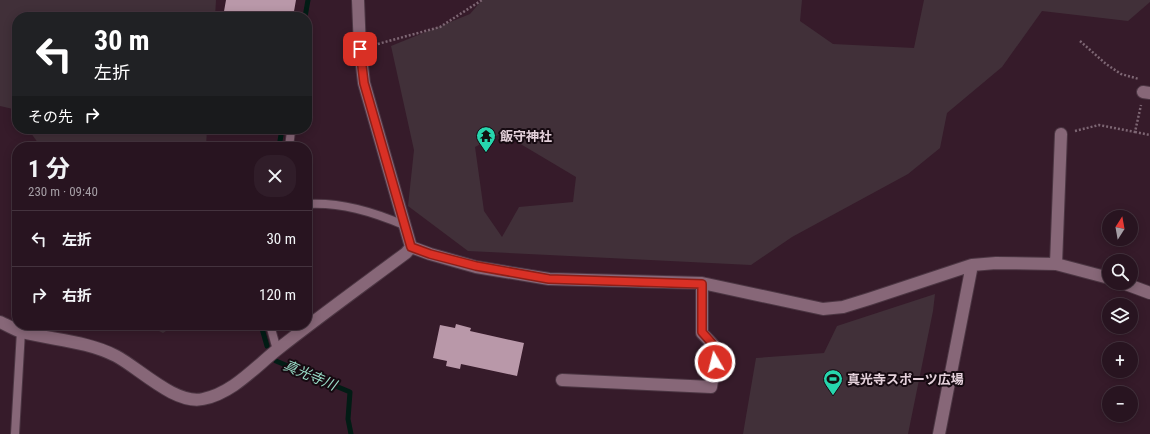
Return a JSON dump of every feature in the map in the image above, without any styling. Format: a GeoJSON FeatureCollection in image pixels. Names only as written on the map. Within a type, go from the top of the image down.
{"type":"FeatureCollection","features":[{"type":"Feature","properties":{"kind":"street"},"geometry":{"type":"LineString","coordinates":[[357,3],[364,83],[411,247]]}},
{"type":"Feature","properties":{"kind":"street"},"geometry":{"type":"LineString","coordinates":[[1056,264],[1061,134]]}},
{"type":"Feature","properties":{"kind":"street"},"geometry":{"type":"LineString","coordinates":[[411,247],[430,254],[476,266],[549,279],[702,284],[823,309],[843,307],[972,265],[996,263],[1056,264],[1102,276]]}},
{"type":"Feature","properties":{"kind":"street"},"geometry":{"type":"LineString","coordinates":[[312,324],[406,253],[411,247]]}},
{"type":"Feature","properties":{"kind":"street"},"geometry":{"type":"LineString","coordinates":[[939,434],[972,265]]}},
{"type":"Feature","properties":{"kind":"street"},"geometry":{"type":"LineString","coordinates":[[562,380],[710,387],[717,349],[702,332],[702,284]]}},
{"type":"Feature","properties":{"kind":"street"},"geometry":{"type":"LineString","coordinates":[[1138,289],[1150,293]]}},
{"type":"Feature","properties":{"kind":"street"},"geometry":{"type":"LineString","coordinates":[[0,322],[12,328]]}},
{"type":"Feature","properties":{"kind":"street"},"geometry":{"type":"LineString","coordinates":[[17,330],[94,347],[116,356],[157,384],[181,397],[193,400],[203,399],[232,387],[304,330]]}},
{"type":"Feature","properties":{"kind":"lane"},"geometry":{"type":"LineString","coordinates":[[312,204],[331,204],[355,208],[388,218],[404,225]]}},
{"type":"Feature","properties":{"kind":"lane"},"geometry":{"type":"LineString","coordinates":[[271,330],[277,350]]}},
{"type":"Feature","properties":{"kind":"lane"},"geometry":{"type":"LineString","coordinates":[[15,434],[21,332]]}},
{"type":"Feature","properties":{"kind":"path"},"geometry":{"type":"LineString","coordinates":[[360,49],[440,27],[482,0]]}},
{"type":"Feature","properties":{"kind":"path"},"geometry":{"type":"LineString","coordinates":[[1080,41],[1106,64],[1121,74],[1144,80],[1147,92],[1135,132]]}},
{"type":"Feature","properties":{"kind":"path"},"geometry":{"type":"LineString","coordinates":[[1061,134],[1099,125],[1150,135]]}},
{"type":"Feature","properties":{"kind":"shaded area"},"geometry":{"type":"Polygon","coordinates":[[[0,0],[216,0],[215,12],[12,12],[12,109],[0,106],[0,0]]]}},
{"type":"Feature","properties":{"kind":"shaded area"},"geometry":{"type":"Polygon","coordinates":[[[482,0],[802,0],[800,21],[833,44],[914,48],[924,0],[1150,0],[1150,2],[1128,21],[1042,11],[1002,67],[947,113],[940,148],[908,174],[792,237],[751,265],[468,251],[408,206],[414,150],[391,46],[470,14],[482,0]],[[502,133],[475,147],[484,211],[502,237],[519,207],[573,202],[576,177],[502,133]]]}},
{"type":"Feature","properties":{"kind":"shaded area"},"geometry":{"type":"Polygon","coordinates":[[[32,134],[207,134],[206,142],[37,142],[32,134]]]}},
{"type":"Feature","properties":{"kind":"shaded area","name":"真光寺スポーツ広場"},"geometry":{"type":"Polygon","coordinates":[[[935,294],[933,311],[908,434],[743,434],[756,358],[824,353],[837,326],[935,294]]]}},
{"type":"Feature","properties":{"kind":"shaded area"},"geometry":{"type":"Polygon","coordinates":[[[157,330],[168,330],[163,333],[157,330]]]}},
{"type":"Feature","properties":{"kind":"building"},"geometry":{"type":"Polygon","coordinates":[[[226,0],[296,0],[294,12],[224,12],[226,0]]]}},
{"type":"Feature","properties":{"kind":"building"},"geometry":{"type":"Polygon","coordinates":[[[456,324],[471,328],[470,331],[524,343],[517,376],[461,364],[460,369],[446,366],[447,361],[433,358],[440,325],[455,328],[456,324]]]}},
{"type":"Feature","properties":{"kind":"waterway","name":"真光寺川"},"geometry":{"type":"LineString","coordinates":[[306,12],[308,0]]}},
{"type":"Feature","properties":{"kind":"waterway","name":"真光寺川"},"geometry":{"type":"LineString","coordinates":[[280,142],[281,134]]}},
{"type":"Feature","properties":{"kind":"waterway","name":"真光寺川"},"geometry":{"type":"LineString","coordinates":[[262,330],[267,346]]}},
{"type":"Feature","properties":{"kind":"waterway","name":"真光寺川"},"geometry":{"type":"LineString","coordinates":[[276,361],[350,392],[348,419],[351,434]]}},
{"type":"Feature","properties":{"kind":"place","name":"飯守神社"},"geometry":{"type":"Point","coordinates":[486,153]}},
{"type":"Feature","properties":{"kind":"place","name":"真光寺スポーツ広場"},"geometry":{"type":"Point","coordinates":[833,396]}},
{"type":"Feature","properties":{"kind":"route"},"geometry":{"type":"LineString","coordinates":[[360,49],[364,83],[411,247],[430,254],[476,266],[549,279],[702,284],[702,332],[717,349],[715,362]]}}]}
